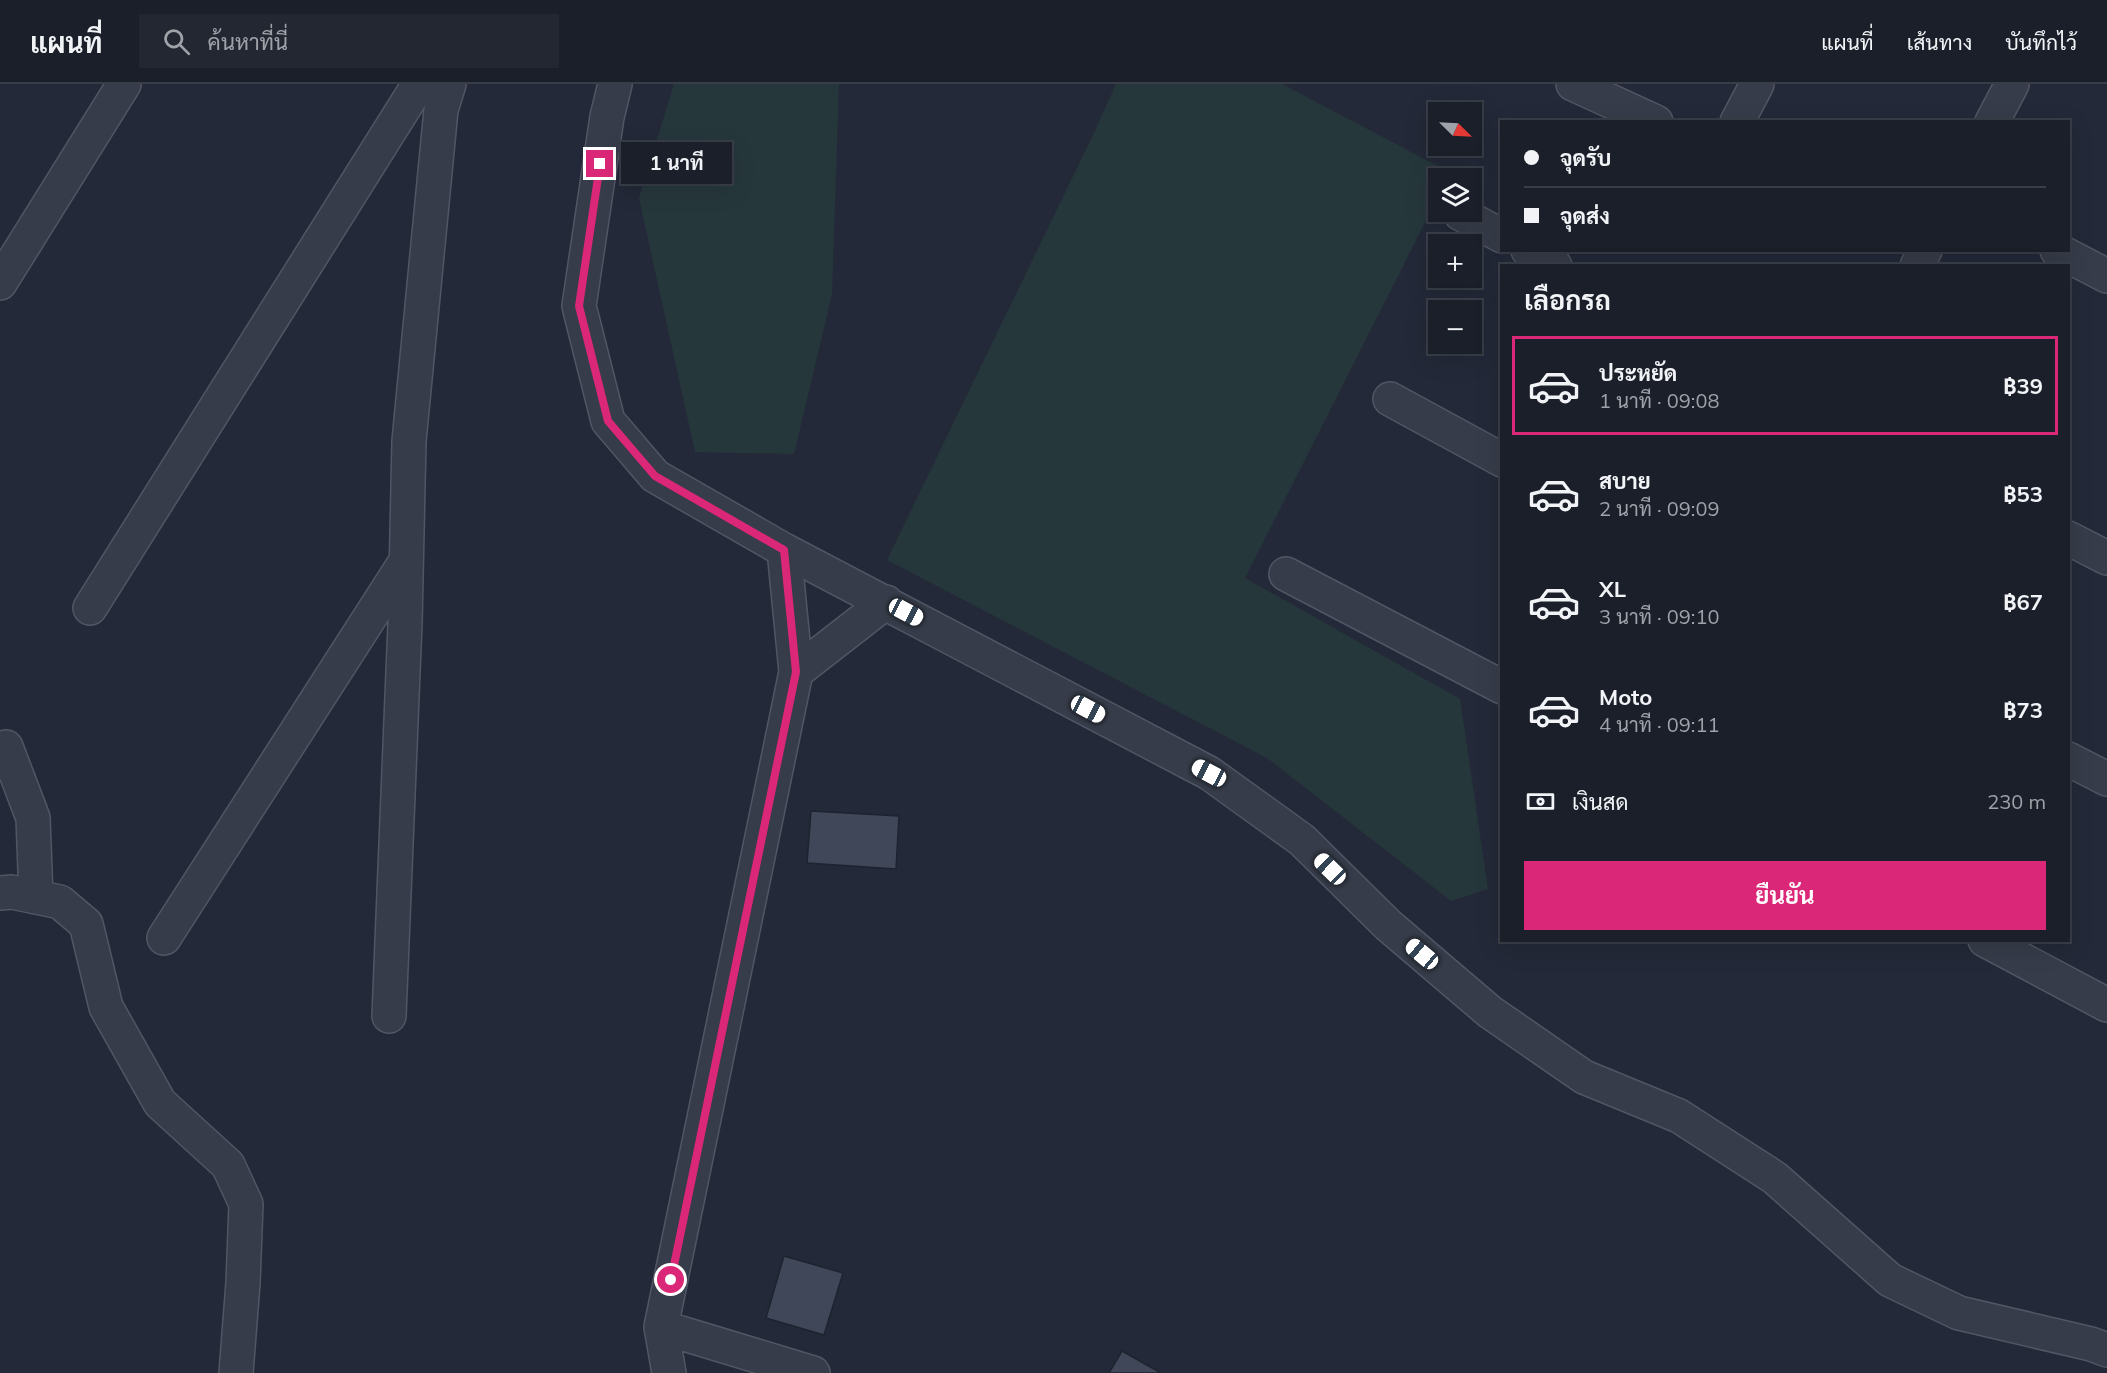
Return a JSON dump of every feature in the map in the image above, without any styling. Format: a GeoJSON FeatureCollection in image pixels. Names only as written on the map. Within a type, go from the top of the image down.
{"type":"FeatureCollection","features":[{"type":"Feature","properties":{"kind":"street"},"geometry":{"type":"LineString","coordinates":[[0,283],[124,84]]}},
{"type":"Feature","properties":{"kind":"street"},"geometry":{"type":"LineString","coordinates":[[90,608],[419,84]]}},
{"type":"Feature","properties":{"kind":"street"},"geometry":{"type":"LineString","coordinates":[[389,1016],[409,441],[420,308],[441,110],[448,84]]}},
{"type":"Feature","properties":{"kind":"street"},"geometry":{"type":"LineString","coordinates":[[615,84],[607,117],[579,306],[608,421],[655,476],[784,550],[1209,773],[1302,840],[1388,925],[1490,1012],[1584,1077],[1679,1116],[1775,1178],[1890,1280],[1959,1312],[2091,1344],[2107,1350]]}},
{"type":"Feature","properties":{"kind":"street"},"geometry":{"type":"LineString","coordinates":[[1573,84],[1652,120]]}},
{"type":"Feature","properties":{"kind":"street"},"geometry":{"type":"LineString","coordinates":[[1738,120],[1757,84]]}},
{"type":"Feature","properties":{"kind":"street"},"geometry":{"type":"LineString","coordinates":[[1993,120],[2012,84]]}},
{"type":"Feature","properties":{"kind":"street"},"geometry":{"type":"LineString","coordinates":[[1476,222],[1500,235]]}},
{"type":"Feature","properties":{"kind":"street"},"geometry":{"type":"LineString","coordinates":[[1530,252],[1552,264]]}},
{"type":"Feature","properties":{"kind":"street"},"geometry":{"type":"LineString","coordinates":[[2061,252],[2107,276]]}},
{"type":"Feature","properties":{"kind":"street"},"geometry":{"type":"LineString","coordinates":[[1390,399],[1500,459]]}},
{"type":"Feature","properties":{"kind":"street"},"geometry":{"type":"LineString","coordinates":[[2070,539],[2107,558]]}},
{"type":"Feature","properties":{"kind":"street"},"geometry":{"type":"LineString","coordinates":[[669,1373],[661,1327],[796,672],[784,550]]}},
{"type":"Feature","properties":{"kind":"street"},"geometry":{"type":"LineString","coordinates":[[164,938],[406,561]]}},
{"type":"Feature","properties":{"kind":"street"},"geometry":{"type":"LineString","coordinates":[[1286,574],[1500,686]]}},
{"type":"Feature","properties":{"kind":"street"},"geometry":{"type":"LineString","coordinates":[[796,672],[886,602]]}},
{"type":"Feature","properties":{"kind":"street"},"geometry":{"type":"LineString","coordinates":[[6,747],[33,818],[36,897]]}},
{"type":"Feature","properties":{"kind":"street"},"geometry":{"type":"LineString","coordinates":[[2070,760],[2107,779]]}},
{"type":"Feature","properties":{"kind":"street"},"geometry":{"type":"LineString","coordinates":[[0,893],[12,892],[60,902],[86,924],[106,1007],[160,1103],[228,1165],[246,1204],[236,1373]]}},
{"type":"Feature","properties":{"kind":"street"},"geometry":{"type":"LineString","coordinates":[[1989,942],[2107,1005]]}},
{"type":"Feature","properties":{"kind":"street"},"geometry":{"type":"LineString","coordinates":[[661,1327],[813,1373]]}},
{"type":"Feature","properties":{"kind":"shaded area"},"geometry":{"type":"Polygon","coordinates":[[[674,84],[839,84],[832,294],[794,454],[695,452],[639,198],[674,84]]]}},
{"type":"Feature","properties":{"kind":"shaded area"},"geometry":{"type":"Polygon","coordinates":[[[1116,84],[1282,84],[1442,168],[1428,168],[1428,217],[1245,578],[1460,699],[1488,889],[1451,901],[1267,758],[887,560],[1116,84]]]}},
{"type":"Feature","properties":{"kind":"building"},"geometry":{"type":"Polygon","coordinates":[[[811,811],[899,816],[896,869],[807,863],[811,811]]]}},
{"type":"Feature","properties":{"kind":"building"},"geometry":{"type":"Polygon","coordinates":[[[784,1256],[843,1273],[824,1335],[766,1318],[784,1256]]]}},
{"type":"Feature","properties":{"kind":"building"},"geometry":{"type":"Polygon","coordinates":[[[1122,1351],[1161,1373],[1109,1373],[1122,1351]]]}},
{"type":"Feature","properties":{"kind":"route"},"geometry":{"type":"LineString","coordinates":[[600,164],[579,306],[608,421],[655,476],[784,550],[796,672],[671,1280]]}}]}
